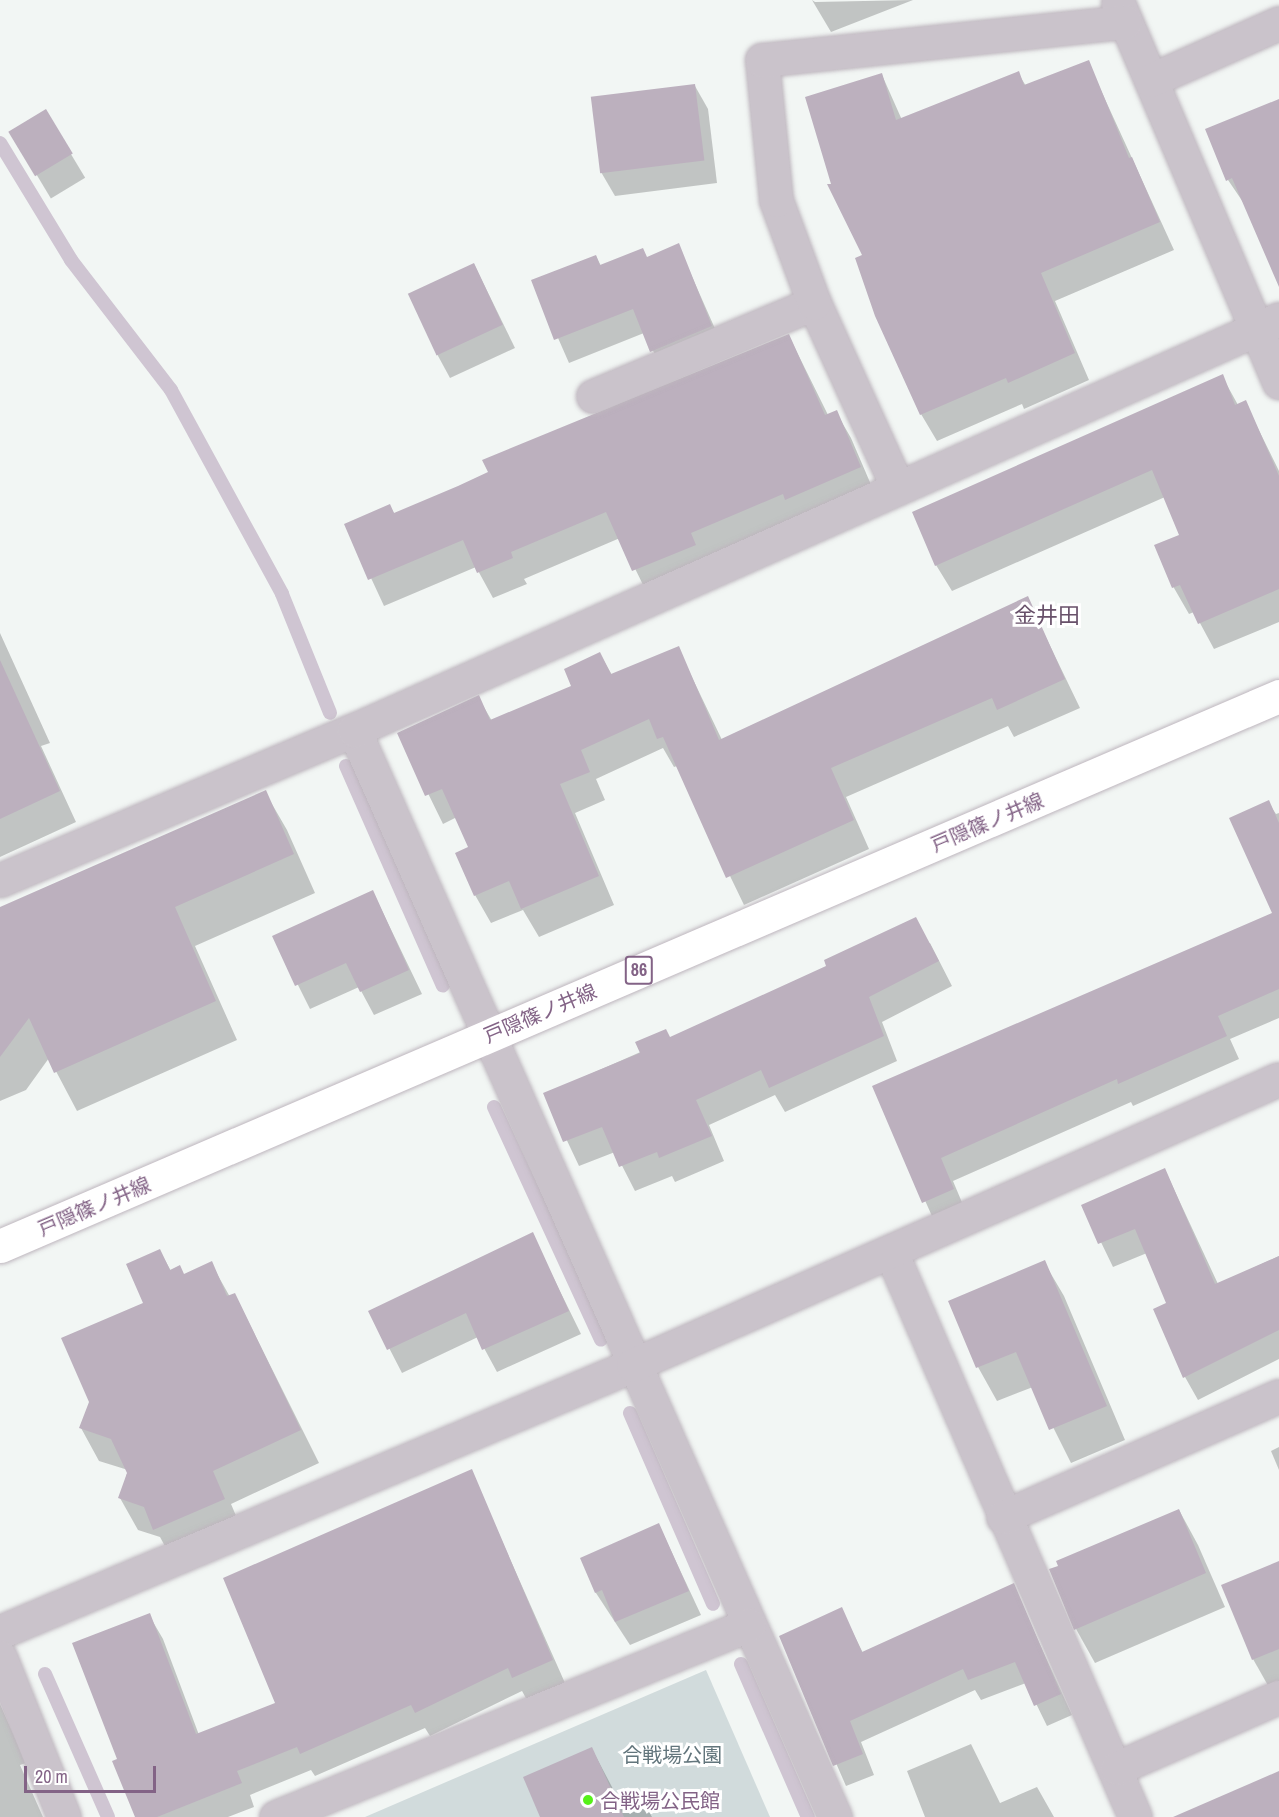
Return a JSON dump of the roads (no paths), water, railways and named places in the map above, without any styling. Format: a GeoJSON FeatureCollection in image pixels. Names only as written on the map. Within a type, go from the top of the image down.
{"type":"FeatureCollection","features":[{"type":"Feature","properties":{"kind":"main road","name":"戸隠篠ノ井線"},"geometry":{"type":"LineString","coordinates":[[0,1246],[1279,696]]}},
{"type":"Feature","properties":{"kind":"street"},"geometry":{"type":"LineString","coordinates":[[897,486],[814,303],[776,200],[762,60],[1121,11],[1151,80],[1268,324],[1279,382]]}},
{"type":"Feature","properties":{"kind":"street"},"geometry":{"type":"LineString","coordinates":[[1151,80],[1279,23]]}},
{"type":"Feature","properties":{"kind":"street"},"geometry":{"type":"LineString","coordinates":[[593,396],[814,303]]}},
{"type":"Feature","properties":{"kind":"street"},"geometry":{"type":"LineString","coordinates":[[0,880],[354,730],[897,486],[1268,324]]}},
{"type":"Feature","properties":{"kind":"street"},"geometry":{"type":"LineString","coordinates":[[354,730],[748,1625],[835,1817]]}},
{"type":"Feature","properties":{"kind":"street"},"geometry":{"type":"LineString","coordinates":[[0,1632],[633,1365],[1279,1079]]}},
{"type":"Feature","properties":{"kind":"street"},"geometry":{"type":"LineString","coordinates":[[891,1252],[1003,1516],[1117,1768],[1135,1817]]}},
{"type":"Feature","properties":{"kind":"street"},"geometry":{"type":"LineString","coordinates":[[1003,1516],[1279,1396]]}},
{"type":"Feature","properties":{"kind":"street"},"geometry":{"type":"LineString","coordinates":[[276,1817],[748,1625]]}},
{"type":"Feature","properties":{"kind":"street"},"geometry":{"type":"LineString","coordinates":[[0,1657],[64,1817]]}},
{"type":"Feature","properties":{"kind":"street"},"geometry":{"type":"LineString","coordinates":[[1117,1768],[1279,1697]]}},
{"type":"Feature","properties":{"kind":"waterway"},"geometry":{"type":"LineString","coordinates":[[0,143],[71,260],[171,390],[282,594],[330,713]]}},
{"type":"Feature","properties":{"kind":"waterway"},"geometry":{"type":"LineString","coordinates":[[346,766],[443,986]]}},
{"type":"Feature","properties":{"kind":"waterway"},"geometry":{"type":"LineString","coordinates":[[494,1107],[601,1340]]}},
{"type":"Feature","properties":{"kind":"waterway"},"geometry":{"type":"LineString","coordinates":[[630,1413],[713,1604]]}},
{"type":"Feature","properties":{"kind":"waterway"},"geometry":{"type":"LineString","coordinates":[[741,1664],[808,1817]]}},
{"type":"Feature","properties":{"kind":"waterway"},"geometry":{"type":"LineString","coordinates":[[45,1674],[108,1817]]}},
{"type":"Feature","properties":{"kind":"place","name":"合戦場公民館"},"geometry":{"type":"Point","coordinates":[588,1800]}},
{"type":"Feature","properties":{"kind":"district","name":"金井田"},"geometry":{"type":"Point","coordinates":[1047,616]}},
{"type":"Feature","properties":{"kind":"park label","name":"合戦場公園"},"geometry":{"type":"Point","coordinates":[672,1754]}}]}
